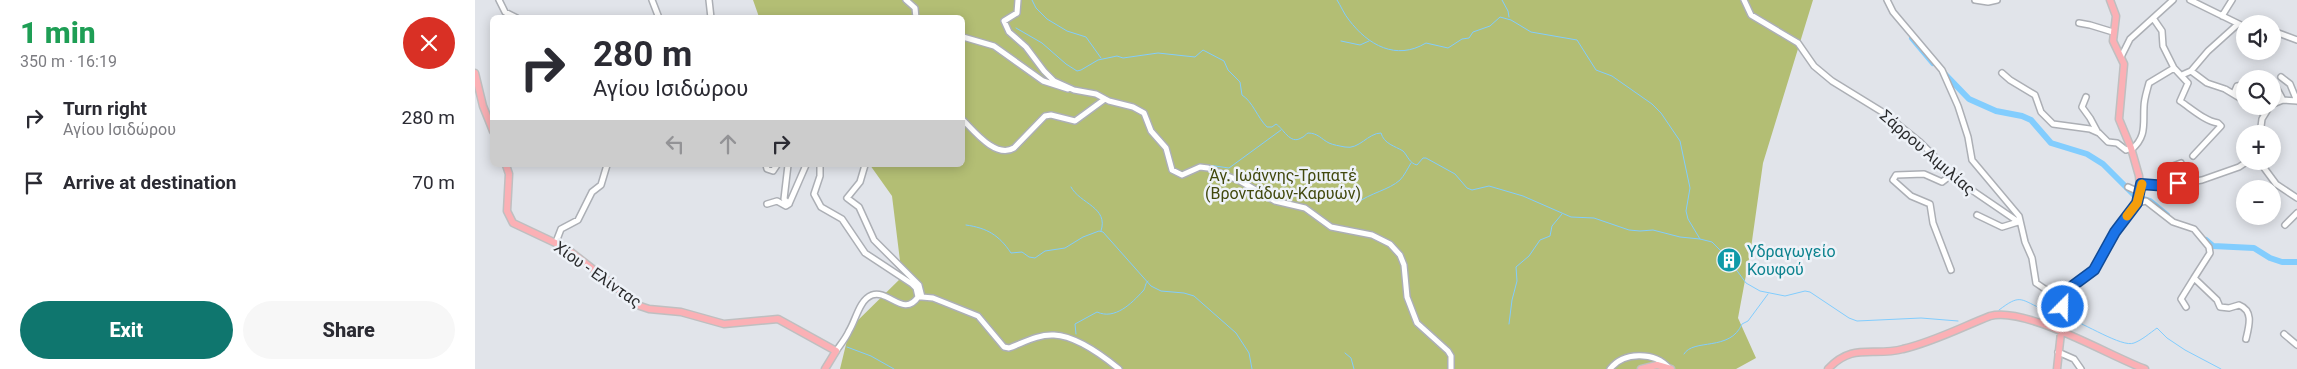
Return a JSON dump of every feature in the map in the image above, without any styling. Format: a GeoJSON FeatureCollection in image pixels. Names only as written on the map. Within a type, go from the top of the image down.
{"type":"FeatureCollection","features":[{"type":"Feature","properties":{"kind":"main road"},"geometry":{"type":"LineString","coordinates":[[2057,369],[2064,302],[2071,287],[2094,270],[2115,232],[2138,197],[2141,184],[2131,149],[2119,119],[2124,69],[2114,44],[2113,32],[2116,16],[2110,0]]}},
{"type":"Feature","properties":{"kind":"main road"},"geometry":{"type":"LineString","coordinates":[[475,73],[483,106],[490,124]]}},
{"type":"Feature","properties":{"kind":"main road","name":"Χίου - Ελίντας"},"geometry":{"type":"LineString","coordinates":[[507,167],[509,174],[507,210],[510,220],[521,228],[556,242],[573,253],[640,306],[647,309],[681,312],[724,324],[760,319],[778,319],[836,351]]}},
{"type":"Feature","properties":{"kind":"main road"},"geometry":{"type":"LineString","coordinates":[[1828,369],[1839,358],[1850,353],[1904,349],[1997,314],[2016,315],[2060,334],[2090,344],[2143,369]]}},
{"type":"Feature","properties":{"kind":"main road"},"geometry":{"type":"LineString","coordinates":[[2026,319],[2074,340],[2090,344]]}},
{"type":"Feature","properties":{"kind":"main road"},"geometry":{"type":"LineString","coordinates":[[2045,326],[2053,327],[2062,320]]}},
{"type":"Feature","properties":{"kind":"main road"},"geometry":{"type":"LineString","coordinates":[[2059,349],[2067,340],[2074,340]]}},
{"type":"Feature","properties":{"kind":"main road"},"geometry":{"type":"LineString","coordinates":[[825,369],[836,351]]}},
{"type":"Feature","properties":{"kind":"main road"},"geometry":{"type":"LineString","coordinates":[[1641,369],[1657,365],[1670,369]]}},
{"type":"Feature","properties":{"kind":"street"},"geometry":{"type":"LineString","coordinates":[[499,0],[505,12],[511,15]]}},
{"type":"Feature","properties":{"kind":"street"},"geometry":{"type":"LineString","coordinates":[[652,0],[658,15]]}},
{"type":"Feature","properties":{"kind":"street"},"geometry":{"type":"LineString","coordinates":[[709,0],[711,15]]}},
{"type":"Feature","properties":{"kind":"street"},"geometry":{"type":"LineString","coordinates":[[906,0],[915,8],[916,15]]}},
{"type":"Feature","properties":{"kind":"street"},"geometry":{"type":"LineString","coordinates":[[1018,0],[1017,12],[1004,21],[1006,28],[1026,47],[1048,76],[1074,90]]}},
{"type":"Feature","properties":{"kind":"street","name":"Σάρρου Αιμιλίας"},"geometry":{"type":"LineString","coordinates":[[1744,0],[1749,12],[1753,16],[1798,43],[1811,61],[1823,73],[1842,88],[1879,110],[1904,128],[1951,175],[2019,223]]}},
{"type":"Feature","properties":{"kind":"street"},"geometry":{"type":"LineString","coordinates":[[1887,0],[1896,15],[1942,70],[1958,106],[1968,137],[1972,160],[2017,214],[2032,258],[2036,283],[2064,302]]}},
{"type":"Feature","properties":{"kind":"street"},"geometry":{"type":"LineString","coordinates":[[1975,0],[1988,2],[1997,0]]}},
{"type":"Feature","properties":{"kind":"street"},"geometry":{"type":"LineString","coordinates":[[2121,58],[2128,42],[2173,0]]}},
{"type":"Feature","properties":{"kind":"street"},"geometry":{"type":"LineString","coordinates":[[2190,0],[2236,23]]}},
{"type":"Feature","properties":{"kind":"street"},"geometry":{"type":"LineString","coordinates":[[2222,16],[2232,0]]}},
{"type":"Feature","properties":{"kind":"street"},"geometry":{"type":"LineString","coordinates":[[2153,18],[2162,31],[2164,48],[2174,68],[2182,75],[2188,86],[2180,101],[2195,110],[2209,122],[2219,123],[2221,126],[2193,156]]}},
{"type":"Feature","properties":{"kind":"street"},"geometry":{"type":"LineString","coordinates":[[2079,23],[2113,32]]}},
{"type":"Feature","properties":{"kind":"street"},"geometry":{"type":"LineString","coordinates":[[2182,75],[2191,71],[2236,26]]}},
{"type":"Feature","properties":{"kind":"street"},"geometry":{"type":"LineString","coordinates":[[2281,34],[2297,40]]}},
{"type":"Feature","properties":{"kind":"street"},"geometry":{"type":"LineString","coordinates":[[965,37],[994,46],[1047,84],[1096,94],[1105,99],[1133,107],[1145,114],[1151,131],[1165,146],[1170,167],[1176,174],[1188,173],[1200,166],[1208,168],[1240,180],[1275,201],[1305,208],[1331,228],[1372,235],[1389,244],[1400,255],[1405,265],[1407,297],[1417,323],[1448,351],[1451,356],[1451,369]]}},
{"type":"Feature","properties":{"kind":"street"},"geometry":{"type":"LineString","coordinates":[[2002,72],[2010,80],[2035,95],[2041,112],[2053,124],[2086,128],[2097,132],[2108,142],[2117,143],[2126,150],[2131,149],[2140,142],[2144,132],[2144,104],[2149,83],[2174,68]]}},
{"type":"Feature","properties":{"kind":"street"},"geometry":{"type":"LineString","coordinates":[[2191,71],[2207,83],[2234,93],[2236,88]]}},
{"type":"Feature","properties":{"kind":"street"},"geometry":{"type":"LineString","coordinates":[[2281,77],[2290,84],[2297,101],[2283,100],[2281,96]]}},
{"type":"Feature","properties":{"kind":"street"},"geometry":{"type":"LineString","coordinates":[[2086,97],[2082,107],[2089,115],[2097,132]]}},
{"type":"Feature","properties":{"kind":"street"},"geometry":{"type":"LineString","coordinates":[[965,122],[990,144],[1008,151],[1014,148],[1045,116],[1051,115],[1075,121],[1105,99]]}},
{"type":"Feature","properties":{"kind":"street"},"geometry":{"type":"LineString","coordinates":[[2172,185],[2173,166],[2181,163]]}},
{"type":"Feature","properties":{"kind":"street"},"geometry":{"type":"LineString","coordinates":[[556,242],[560,230],[578,220],[592,192],[601,185],[606,167]]}},
{"type":"Feature","properties":{"kind":"street"},"geometry":{"type":"LineString","coordinates":[[766,167],[773,171],[776,167]]}},
{"type":"Feature","properties":{"kind":"street"},"geometry":{"type":"LineString","coordinates":[[788,167],[784,199],[789,204]]}},
{"type":"Feature","properties":{"kind":"street"},"geometry":{"type":"LineString","coordinates":[[789,204],[805,167]]}},
{"type":"Feature","properties":{"kind":"street"},"geometry":{"type":"LineString","coordinates":[[820,167],[820,176],[814,194],[818,204],[842,219],[865,253],[912,284],[920,297]]}},
{"type":"Feature","properties":{"kind":"street"},"geometry":{"type":"LineString","coordinates":[[864,167],[859,182],[847,198],[859,207],[874,240],[920,286],[920,297]]}},
{"type":"Feature","properties":{"kind":"street"},"geometry":{"type":"LineString","coordinates":[[2141,184],[2172,185],[2205,179],[2236,168]]}},
{"type":"Feature","properties":{"kind":"street"},"geometry":{"type":"LineString","coordinates":[[2266,170],[2276,184],[2297,198]]}},
{"type":"Feature","properties":{"kind":"street"},"geometry":{"type":"LineString","coordinates":[[1951,175],[1942,182],[1924,174],[1896,175],[1893,178],[1893,181],[1911,196],[1931,204],[1933,223],[1942,242],[1951,270]]}},
{"type":"Feature","properties":{"kind":"street"},"geometry":{"type":"LineString","coordinates":[[2128,187],[2138,197],[2173,222],[2192,228],[2209,247],[2209,253],[2181,299],[2186,307]]}},
{"type":"Feature","properties":{"kind":"street"},"geometry":{"type":"LineString","coordinates":[[767,204],[777,201],[786,206],[789,204]]}},
{"type":"Feature","properties":{"kind":"street"},"geometry":{"type":"LineString","coordinates":[[2285,225],[2297,213]]}},
{"type":"Feature","properties":{"kind":"street"},"geometry":{"type":"LineString","coordinates":[[1977,215],[2002,226],[2019,223]]}},
{"type":"Feature","properties":{"kind":"street"},"geometry":{"type":"LineString","coordinates":[[2193,278],[2217,300],[2220,307],[2229,308],[2239,305],[2246,309],[2250,317],[2246,338]]}},
{"type":"Feature","properties":{"kind":"street"},"geometry":{"type":"LineString","coordinates":[[836,351],[851,328],[862,304],[869,297],[879,294],[905,305],[913,303],[920,297],[933,298],[978,316],[1004,347],[1009,348],[1036,338],[1056,335],[1098,352],[1119,369]]}},
{"type":"Feature","properties":{"kind":"street"},"geometry":{"type":"LineString","coordinates":[[2284,334],[2297,345]]}},
{"type":"Feature","properties":{"kind":"street"},"geometry":{"type":"LineString","coordinates":[[2059,349],[2074,359],[2081,369]]}},
{"type":"Feature","properties":{"kind":"street"},"geometry":{"type":"LineString","coordinates":[[1610,369],[1617,360],[1632,356],[1661,361],[1670,369]]}},
{"type":"Feature","properties":{"kind":"green space","name":"Άγ. Ιωάννης-Τριπατέ (Βροντάδων-Καρυών)"},"geometry":{"type":"Polygon","coordinates":[[[753,0],[1813,0],[1763,163],[1751,248],[1738,318],[1756,358],[1736,369],[840,369],[850,328],[902,277],[892,196],[871,167],[965,167],[965,15],[758,15],[753,0]]]}},
{"type":"Feature","properties":{"kind":"waterway"},"geometry":{"type":"LineString","coordinates":[[1032,0],[1036,8],[1047,19],[1067,31],[1086,37],[1101,58]]}},
{"type":"Feature","properties":{"kind":"waterway"},"geometry":{"type":"LineString","coordinates":[[1337,0],[1347,18],[1365,37],[1383,48],[1393,50],[1404,51],[1426,43],[1448,48],[1462,39],[1469,38],[1473,32],[1490,26],[1500,17],[1511,20],[1531,32],[1577,40],[1596,70],[1612,76],[1652,104],[1661,113],[1680,141],[1690,188],[1686,211],[1688,219],[1700,239]]}},
{"type":"Feature","properties":{"kind":"waterway"},"geometry":{"type":"LineString","coordinates":[[1502,0],[1509,17]]}},
{"type":"Feature","properties":{"kind":"waterway"},"geometry":{"type":"LineString","coordinates":[[1016,28],[1042,43],[1077,71],[1098,60],[1117,56],[1123,58],[1158,53],[1195,57],[1203,50],[1224,61],[1228,70],[1240,82],[1242,95],[1267,127],[1272,127],[1276,124],[1290,138],[1297,140],[1311,133],[1331,144],[1350,147],[1381,133],[1387,142],[1403,151],[1414,164],[1417,165],[1423,158],[1426,158],[1455,174],[1467,188],[1472,190],[1489,186],[1523,196],[1571,217],[1594,218],[1629,230],[1653,230],[1712,242],[1727,257],[1746,283],[1760,291],[1785,296],[1805,291],[1810,292],[1849,318],[1857,321],[1921,318],[1958,321]]}},
{"type":"Feature","properties":{"kind":"waterway"},"geometry":{"type":"LineString","coordinates":[[1912,38],[1933,63]]}},
{"type":"Feature","properties":{"kind":"waterway"},"geometry":{"type":"LineString","coordinates":[[1341,41],[1360,45],[1369,41]]}},
{"type":"Feature","properties":{"kind":"waterway"},"geometry":{"type":"LineString","coordinates":[[1942,71],[1969,99],[1996,111],[2022,116],[2031,120],[2051,143],[2087,154],[2103,164],[2135,196],[2150,201],[2167,215]]}},
{"type":"Feature","properties":{"kind":"waterway"},"geometry":{"type":"LineString","coordinates":[[1208,165],[1229,168],[1281,130]]}},
{"type":"Feature","properties":{"kind":"waterway"},"geometry":{"type":"LineString","coordinates":[[1357,203],[1396,183],[1411,163]]}},
{"type":"Feature","properties":{"kind":"waterway"},"geometry":{"type":"LineString","coordinates":[[1071,187],[1075,193],[1092,206],[1101,216],[1101,231]]}},
{"type":"Feature","properties":{"kind":"waterway"},"geometry":{"type":"LineString","coordinates":[[1509,324],[1517,281],[1516,267],[1529,256],[1540,240],[1550,236],[1552,226],[1562,214]]}},
{"type":"Feature","properties":{"kind":"waterway"},"geometry":{"type":"LineString","coordinates":[[966,225],[992,233],[1002,241],[1011,253],[1022,252],[1029,257],[1035,258],[1045,251],[1065,248],[1083,237],[1099,231],[1103,232],[1151,286],[1161,291],[1194,296],[1236,333],[1249,353],[1252,369]]}},
{"type":"Feature","properties":{"kind":"waterway"},"geometry":{"type":"LineString","coordinates":[[2206,240],[2213,246],[2254,248],[2270,258],[2282,262],[2297,262]]}},
{"type":"Feature","properties":{"kind":"waterway"},"geometry":{"type":"LineString","coordinates":[[1076,334],[1075,324],[1097,312],[1110,314],[1122,309],[1143,291],[1148,281]]}},
{"type":"Feature","properties":{"kind":"waterway"},"geometry":{"type":"LineString","coordinates":[[1684,354],[1695,346],[1721,342],[1729,338],[1736,333],[1742,324],[1748,321],[1768,294]]}},
{"type":"Feature","properties":{"kind":"waterway"},"geometry":{"type":"LineString","coordinates":[[1999,310],[2011,302],[2024,300],[2059,316]]}},
{"type":"Feature","properties":{"kind":"waterway"},"geometry":{"type":"LineString","coordinates":[[2069,319],[2128,344],[2140,340],[2157,328],[2167,338],[2185,350],[2221,369]]}},
{"type":"Feature","properties":{"kind":"waterway"},"geometry":{"type":"LineString","coordinates":[[847,347],[871,356],[894,369]]}},
{"type":"Feature","properties":{"kind":"waterway"},"geometry":{"type":"LineString","coordinates":[[1345,353],[1351,358],[1354,369]]}},
{"type":"Feature","properties":{"kind":"slow traffic"},"geometry":{"type":"LineString","coordinates":[[2127,216],[2137,203],[2142,184]]}},
{"type":"Feature","properties":{"kind":"place","name":"Υδραγωγείο Κουφού"},"geometry":{"type":"Point","coordinates":[1729,260]}},
{"type":"Feature","properties":{"kind":"route"},"geometry":{"type":"LineString","coordinates":[[2063,307],[2065,296],[2071,287],[2094,270],[2110,245],[2115,232],[2137,203],[2141,184],[2169,186],[2178,183]]}}]}
